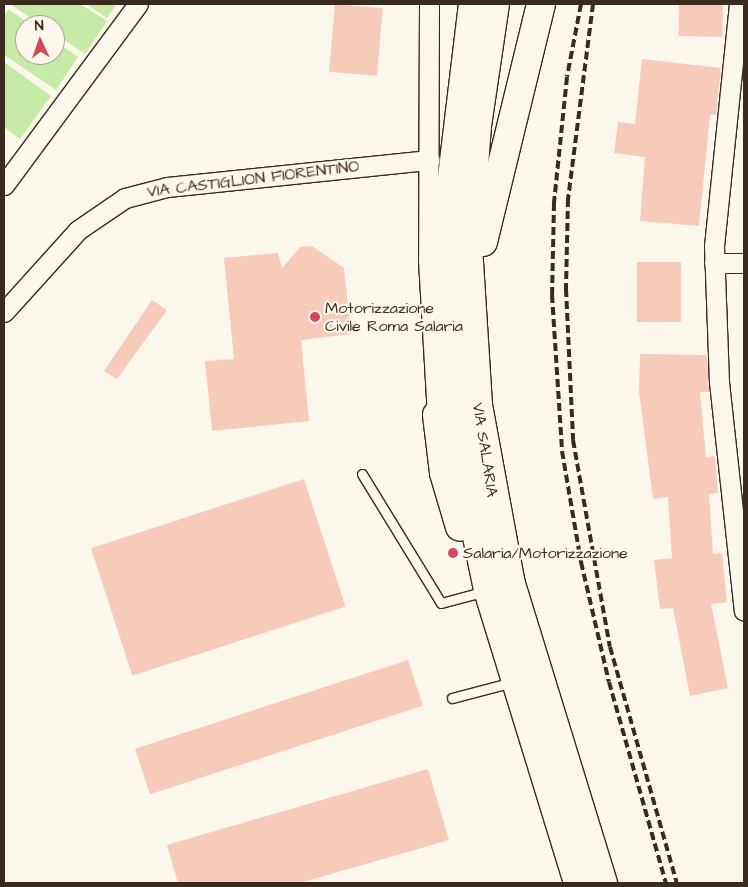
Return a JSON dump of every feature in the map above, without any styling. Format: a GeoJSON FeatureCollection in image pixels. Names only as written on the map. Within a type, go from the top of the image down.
{"type":"FeatureCollection","features":[{"type":"Feature","properties":{"kind":"main road","name":"VIA SALARIA"},"geometry":{"type":"LineString","coordinates":[[473,4],[451,156],[446,278],[458,435],[488,590],[578,883]]}},
{"type":"Feature","properties":{"kind":"main road","name":"VIA SALARIA"},"geometry":{"type":"LineString","coordinates":[[495,4],[472,178],[470,310],[487,472],[506,565],[602,883]]}},
{"type":"Feature","properties":{"kind":"main road"},"geometry":{"type":"LineString","coordinates":[[470,310],[488,214],[541,4]]}},
{"type":"Feature","properties":{"kind":"main road"},"geometry":{"type":"LineString","coordinates":[[437,414],[447,490],[488,590]]}},
{"type":"Feature","properties":{"kind":"street"},"geometry":{"type":"LineString","coordinates":[[4,185],[138,4]]}},
{"type":"Feature","properties":{"kind":"street"},"geometry":{"type":"LineString","coordinates":[[429,4],[430,160],[428,280],[437,414]]}},
{"type":"Feature","properties":{"kind":"street"},"geometry":{"type":"LineString","coordinates":[[739,4],[739,54],[714,263],[736,471],[744,611]]}},
{"type":"Feature","properties":{"kind":"street","name":"VIA CASTIGLION FIORENTINO"},"geometry":{"type":"LineString","coordinates":[[4,312],[78,230],[125,198],[176,186],[430,160]]}},
{"type":"Feature","properties":{"kind":"street"},"geometry":{"type":"LineString","coordinates":[[714,263],[744,263]]}},
{"type":"Feature","properties":{"kind":"lane"},"geometry":{"type":"LineString","coordinates":[[362,474],[441,603],[488,590]]}},
{"type":"Feature","properties":{"kind":"lane"},"geometry":{"type":"LineString","coordinates":[[452,698],[516,681]]}},
{"type":"Feature","properties":{"kind":"green space"},"geometry":{"type":"Polygon","coordinates":[[[10,4],[80,4],[107,21],[85,54],[65,41],[65,15],[26,15],[10,4]]]}},
{"type":"Feature","properties":{"kind":"green space"},"geometry":{"type":"Polygon","coordinates":[[[86,4],[117,4],[107,18],[86,4]]]}},
{"type":"Feature","properties":{"kind":"green space"},"geometry":{"type":"Polygon","coordinates":[[[8,9],[17,15],[15,15],[15,62],[4,55],[4,16],[8,9]]]}},
{"type":"Feature","properties":{"kind":"green space"},"geometry":{"type":"Polygon","coordinates":[[[65,48],[78,57],[56,90],[19,65],[65,65],[65,48]]]}},
{"type":"Feature","properties":{"kind":"green space"},"geometry":{"type":"Polygon","coordinates":[[[4,62],[51,96],[20,139],[4,127],[4,62]]]}},
{"type":"Feature","properties":{"kind":"building"},"geometry":{"type":"Polygon","coordinates":[[[335,4],[383,8],[377,76],[329,72],[335,4]]]}},
{"type":"Feature","properties":{"kind":"building"},"geometry":{"type":"Polygon","coordinates":[[[679,4],[723,5],[722,37],[678,36],[679,4]]]}},
{"type":"Feature","properties":{"kind":"building"},"geometry":{"type":"Polygon","coordinates":[[[642,59],[721,68],[716,115],[710,115],[699,226],[640,221],[645,157],[614,153],[618,122],[635,124],[642,59]]]}},
{"type":"Feature","properties":{"kind":"building"},"geometry":{"type":"Polygon","coordinates":[[[312,246],[344,268],[351,334],[301,340],[309,421],[212,431],[205,361],[234,359],[224,258],[278,253],[282,268],[300,247],[312,246]]]}},
{"type":"Feature","properties":{"kind":"building"},"geometry":{"type":"Polygon","coordinates":[[[637,262],[681,262],[681,322],[637,322],[637,262]]]}},
{"type":"Feature","properties":{"kind":"building"},"geometry":{"type":"Polygon","coordinates":[[[152,300],[167,310],[117,379],[104,371],[152,300]]]}},
{"type":"Feature","properties":{"kind":"building"},"geometry":{"type":"Polygon","coordinates":[[[640,354],[707,355],[709,392],[700,392],[706,457],[715,456],[718,493],[709,494],[713,554],[722,553],[727,602],[711,604],[728,688],[690,696],[673,608],[660,609],[654,560],[672,558],[668,497],[653,499],[639,392],[640,354]]]}},
{"type":"Feature","properties":{"kind":"building"},"geometry":{"type":"Polygon","coordinates":[[[304,479],[345,606],[132,676],[91,548],[304,479]]]}},
{"type":"Feature","properties":{"kind":"building"},"geometry":{"type":"Polygon","coordinates":[[[408,660],[423,706],[150,794],[135,749],[408,660]]]}},
{"type":"Feature","properties":{"kind":"building"},"geometry":{"type":"Polygon","coordinates":[[[428,769],[449,840],[300,883],[178,883],[167,845],[428,769]]]}},
{"type":"Feature","properties":{"kind":"railway"},"geometry":{"type":"LineString","coordinates":[[581,4],[567,77],[554,203],[552,295],[562,451],[581,562],[609,682],[666,883]]}},
{"type":"Feature","properties":{"kind":"railway"},"geometry":{"type":"LineString","coordinates":[[593,4],[568,199],[566,289],[573,440],[610,647],[677,883]]}},
{"type":"Feature","properties":{"kind":"place","name":"Motorizzazione Civile Roma Salaria"},"geometry":{"type":"Point","coordinates":[315,317]}},
{"type":"Feature","properties":{"kind":"place","name":"Salaria/Motorizzazione"},"geometry":{"type":"Point","coordinates":[453,553]}}]}
